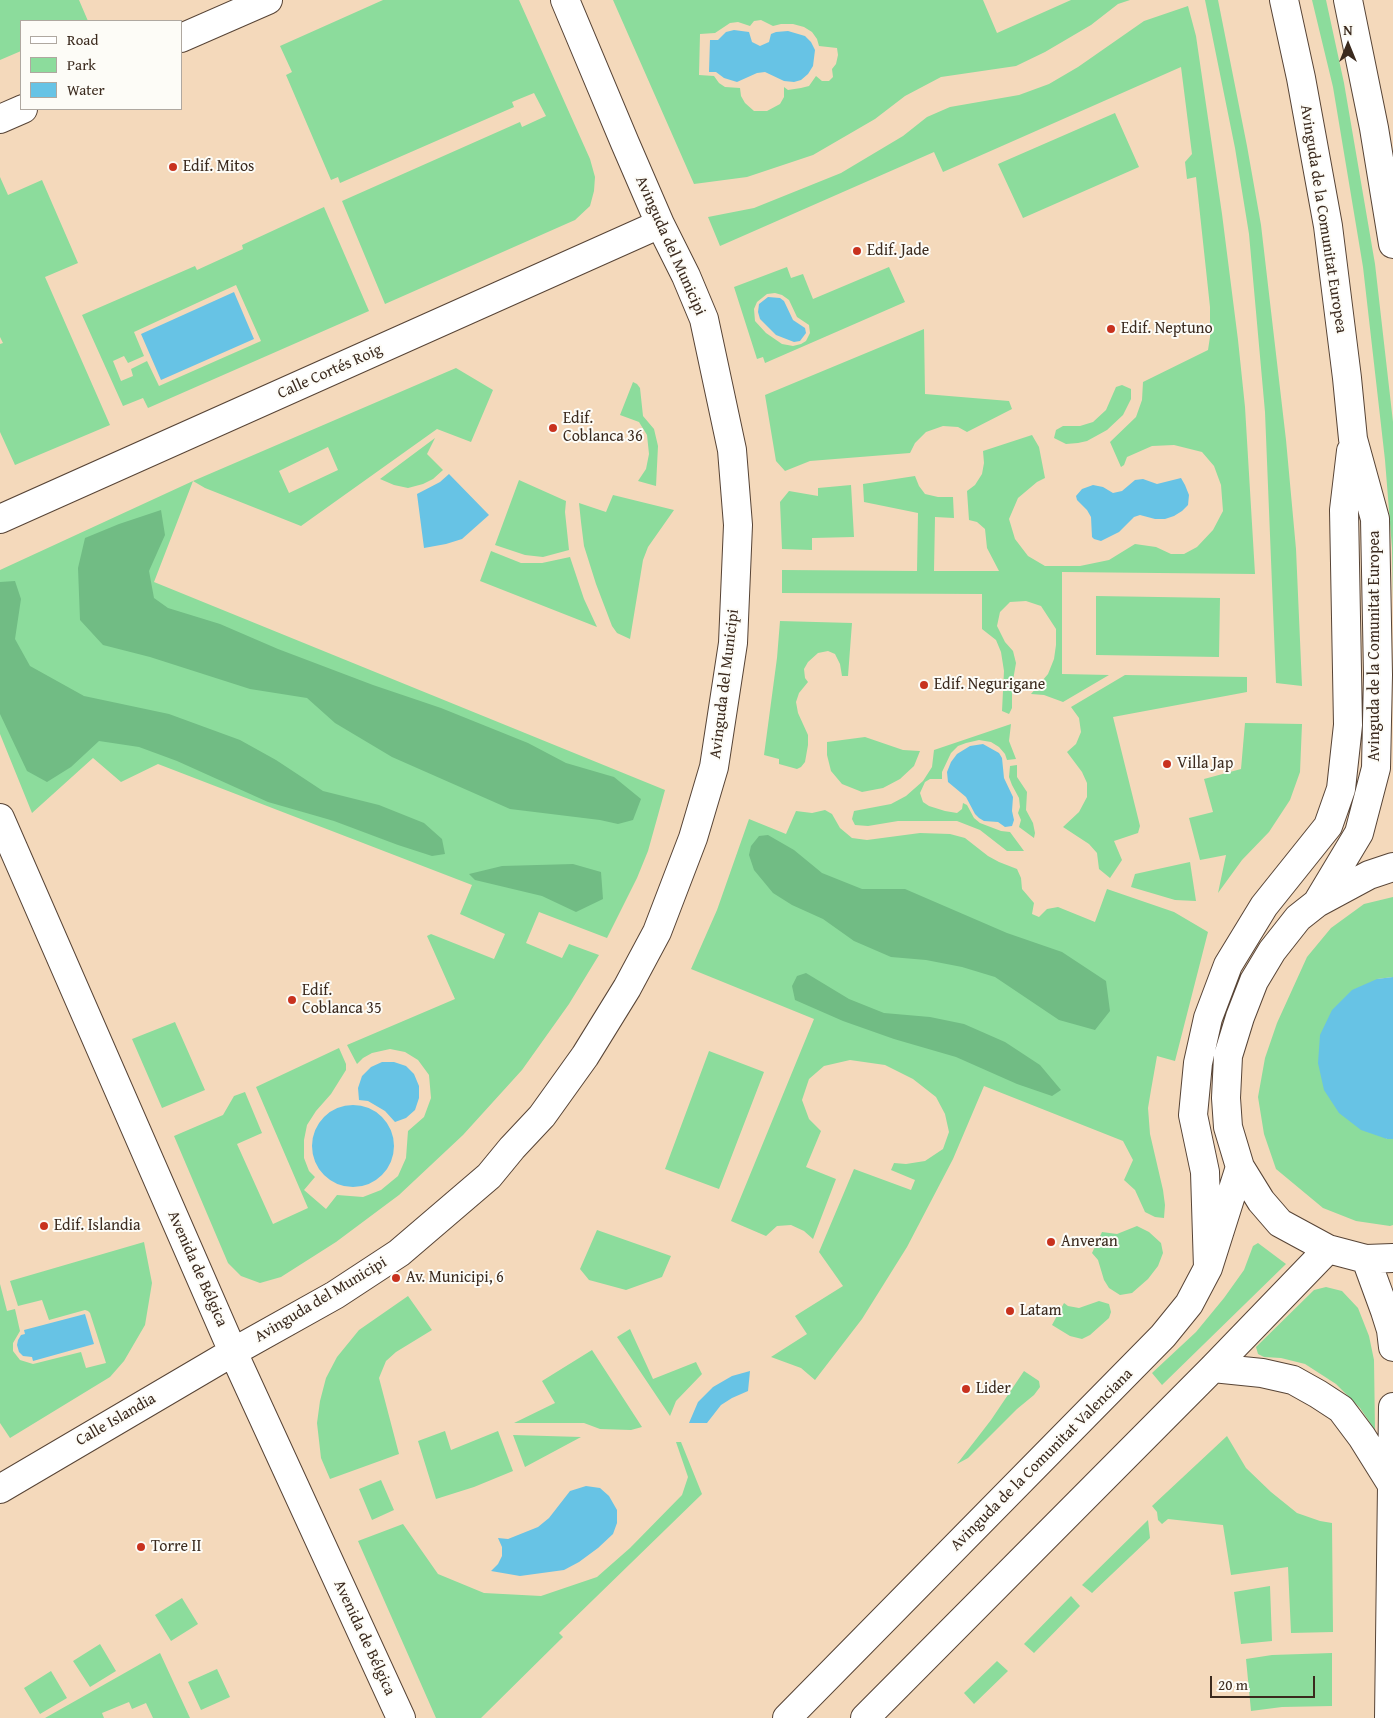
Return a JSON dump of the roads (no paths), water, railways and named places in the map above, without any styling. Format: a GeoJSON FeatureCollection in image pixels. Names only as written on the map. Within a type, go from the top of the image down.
{"type":"FeatureCollection","features":[{"type":"Feature","properties":{"kind":"main road"},"geometry":{"type":"LineString","coordinates":[[182,38],[268,0]]}},
{"type":"Feature","properties":{"kind":"main road","name":"Avinguda del Municipi"},"geometry":{"type":"LineString","coordinates":[[233,1352],[335,1295],[399,1253],[489,1176],[542,1116],[585,1056],[627,988],[657,932],[689,846],[714,767],[725,707],[733,643],[738,525],[732,450],[704,319],[686,276],[660,224],[565,0]]}},
{"type":"Feature","properties":{"kind":"main road","name":"Avinguda de la Comunitat Europea"},"geometry":{"type":"LineString","coordinates":[[1284,0],[1301,78],[1328,226],[1353,439],[1375,519],[1378,675],[1376,768],[1359,832],[1317,903]]}},
{"type":"Feature","properties":{"kind":"main road"},"geometry":{"type":"LineString","coordinates":[[1348,0],[1374,128],[1393,244]]}},
{"type":"Feature","properties":{"kind":"main road"},"geometry":{"type":"LineString","coordinates":[[0,119],[21,110]]}},
{"type":"Feature","properties":{"kind":"main road","name":"Calle Cortés Roig"},"geometry":{"type":"LineString","coordinates":[[0,519],[660,224]]}},
{"type":"Feature","properties":{"kind":"main road","name":"Avinguda de la Comunitat Europea"},"geometry":{"type":"LineString","coordinates":[[1208,1268],[1205,1172],[1193,1115],[1198,1063],[1208,1018],[1228,965],[1264,906],[1328,826],[1341,789],[1348,725],[1344,510],[1353,439]]}},
{"type":"Feature","properties":{"kind":"main road","name":"Avenida de Bélgica"},"geometry":{"type":"LineString","coordinates":[[0,818],[233,1352],[401,1718]]}},
{"type":"Feature","properties":{"kind":"main road"},"geometry":{"type":"LineString","coordinates":[[1393,868],[1369,875],[1317,903],[1298,918],[1272,951],[1254,981],[1240,1017],[1228,1056],[1226,1098],[1228,1127],[1240,1167],[1261,1201],[1280,1223],[1328,1249],[1366,1259],[1393,1258]]}},
{"type":"Feature","properties":{"kind":"main road","name":"Avinguda de la Comunitat Valenciana"},"geometry":{"type":"LineString","coordinates":[[787,1718],[1163,1336],[1189,1304],[1208,1268],[1240,1167]]}},
{"type":"Feature","properties":{"kind":"main road"},"geometry":{"type":"LineString","coordinates":[[866,1718],[1214,1368],[1328,1249]]}},
{"type":"Feature","properties":{"kind":"main road"},"geometry":{"type":"LineString","coordinates":[[1366,1259],[1391,1330],[1393,1347]]}},
{"type":"Feature","properties":{"kind":"main road","name":"Calle Islandia"},"geometry":{"type":"LineString","coordinates":[[0,1489],[233,1352]]}},
{"type":"Feature","properties":{"kind":"main road"},"geometry":{"type":"LineString","coordinates":[[1214,1368],[1262,1373],[1293,1380],[1341,1409],[1362,1437],[1392,1485]]}},
{"type":"Feature","properties":{"kind":"main road"},"geometry":{"type":"LineString","coordinates":[[1389,1718],[1393,1408]]}},
{"type":"Feature","properties":{"kind":"water"},"geometry":{"type":"Polygon","coordinates":[[[734,30],[749,32],[752,42],[760,46],[769,42],[771,34],[776,32],[788,31],[805,36],[815,50],[813,66],[801,80],[794,82],[784,81],[765,72],[757,73],[737,82],[724,78],[716,72],[709,72],[710,40],[718,40],[726,32],[734,30]]]}},
{"type":"Feature","properties":{"kind":"water"},"geometry":{"type":"Polygon","coordinates":[[[234,292],[254,339],[161,380],[141,334],[234,292]]]}},
{"type":"Feature","properties":{"kind":"water"},"geometry":{"type":"Polygon","coordinates":[[[768,297],[780,298],[784,301],[793,320],[805,328],[806,333],[800,341],[794,342],[776,335],[760,319],[758,312],[759,304],[768,297]]]}},
{"type":"Feature","properties":{"kind":"water"},"geometry":{"type":"Polygon","coordinates":[[[449,474],[489,515],[462,539],[424,548],[417,494],[440,482],[449,474]]]}},
{"type":"Feature","properties":{"kind":"water"},"geometry":{"type":"Polygon","coordinates":[[[1181,478],[1189,495],[1188,505],[1182,511],[1165,519],[1155,519],[1140,515],[1134,517],[1119,532],[1101,541],[1092,537],[1091,517],[1077,500],[1076,496],[1082,489],[1093,485],[1103,487],[1113,493],[1122,491],[1135,480],[1143,479],[1157,484],[1181,478]]]}},
{"type":"Feature","properties":{"kind":"water"},"geometry":{"type":"Polygon","coordinates":[[[983,744],[999,753],[1002,758],[1004,778],[1013,797],[1012,811],[1014,820],[1012,826],[1005,827],[998,822],[984,821],[979,818],[966,797],[948,782],[947,772],[957,754],[970,746],[983,744]]]}},
{"type":"Feature","properties":{"kind":"water"},"geometry":{"type":"Polygon","coordinates":[[[1393,977],[1393,1139],[1387,1139],[1361,1130],[1339,1113],[1324,1090],[1318,1063],[1320,1035],[1332,1010],[1352,990],[1377,979],[1393,977]]]}},
{"type":"Feature","properties":{"kind":"water"},"geometry":{"type":"Polygon","coordinates":[[[382,1062],[394,1062],[406,1066],[414,1074],[419,1086],[419,1098],[415,1110],[406,1118],[395,1122],[385,1111],[368,1101],[359,1100],[358,1088],[362,1076],[371,1067],[382,1062]]]}},
{"type":"Feature","properties":{"kind":"water"},"geometry":{"type":"Polygon","coordinates":[[[353,1105],[369,1108],[382,1117],[391,1130],[394,1146],[391,1162],[382,1175],[369,1184],[353,1187],[337,1184],[324,1175],[315,1162],[312,1146],[315,1130],[324,1117],[337,1108],[353,1105]]]}},
{"type":"Feature","properties":{"kind":"water"},"geometry":{"type":"Polygon","coordinates":[[[85,1314],[94,1344],[33,1361],[32,1357],[23,1356],[19,1352],[18,1340],[21,1335],[25,1334],[24,1330],[85,1314]]]}},
{"type":"Feature","properties":{"kind":"water"},"geometry":{"type":"Polygon","coordinates":[[[750,1371],[748,1391],[721,1405],[707,1423],[689,1423],[698,1402],[713,1387],[732,1376],[750,1371]]]}},
{"type":"Feature","properties":{"kind":"water"},"geometry":{"type":"Polygon","coordinates":[[[586,1486],[600,1488],[609,1496],[617,1510],[617,1523],[613,1534],[598,1548],[564,1570],[520,1576],[491,1571],[498,1564],[502,1556],[502,1547],[498,1538],[508,1539],[538,1527],[549,1518],[570,1491],[586,1486]]]}},
{"type":"Feature","properties":{"kind":"place","name":"Edif. Mitos"},"geometry":{"type":"Point","coordinates":[173,167]}},
{"type":"Feature","properties":{"kind":"place","name":"Edif. Jade"},"geometry":{"type":"Point","coordinates":[857,251]}},
{"type":"Feature","properties":{"kind":"place","name":"Edif. Neptuno"},"geometry":{"type":"Point","coordinates":[1111,329]}},
{"type":"Feature","properties":{"kind":"place","name":"Edif. Coblanca 36"},"geometry":{"type":"Point","coordinates":[553,428]}},
{"type":"Feature","properties":{"kind":"place","name":"Edif. Negurigane"},"geometry":{"type":"Point","coordinates":[924,685]}},
{"type":"Feature","properties":{"kind":"place","name":"Villa Jap"},"geometry":{"type":"Point","coordinates":[1167,764]}},
{"type":"Feature","properties":{"kind":"place","name":"Edif. Coblanca 35"},"geometry":{"type":"Point","coordinates":[292,1000]}},
{"type":"Feature","properties":{"kind":"place","name":"Edif. Islandia"},"geometry":{"type":"Point","coordinates":[44,1226]}},
{"type":"Feature","properties":{"kind":"place","name":"Anveran"},"geometry":{"type":"Point","coordinates":[1051,1242]}},
{"type":"Feature","properties":{"kind":"place","name":"Av. Municipi, 6"},"geometry":{"type":"Point","coordinates":[396,1278]}},
{"type":"Feature","properties":{"kind":"place","name":"Latam"},"geometry":{"type":"Point","coordinates":[1010,1311]}},
{"type":"Feature","properties":{"kind":"place","name":"Lider"},"geometry":{"type":"Point","coordinates":[966,1389]}},
{"type":"Feature","properties":{"kind":"place","name":"Torre II"},"geometry":{"type":"Point","coordinates":[141,1547]}}]}
